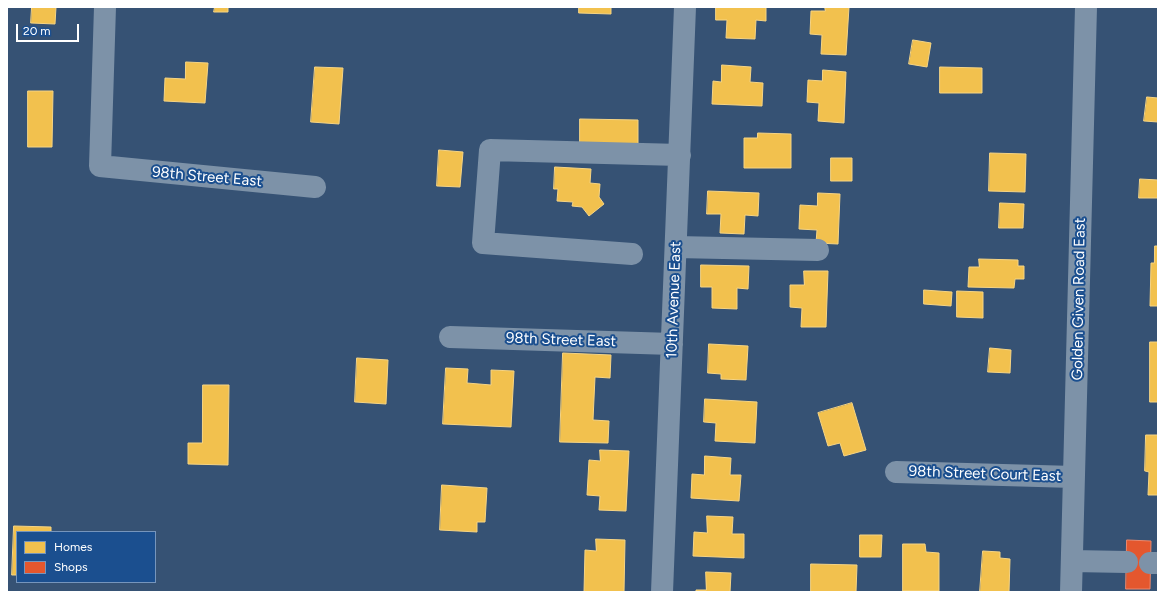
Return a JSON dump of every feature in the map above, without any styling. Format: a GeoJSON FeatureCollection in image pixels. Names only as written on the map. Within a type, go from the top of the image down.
{"type":"FeatureCollection","features":[{"type":"Feature","properties":{"kind":"street","name":"98th Street East"},"geometry":{"type":"LineString","coordinates":[[105,7],[100,166],[315,187]]}},
{"type":"Feature","properties":{"kind":"street","name":"10th Avenue East"},"geometry":{"type":"LineString","coordinates":[[662,592],[685,7]]}},
{"type":"Feature","properties":{"kind":"street","name":"Golden Given Road East"},"geometry":{"type":"LineString","coordinates":[[1071,592],[1086,7]]}},
{"type":"Feature","properties":{"kind":"street"},"geometry":{"type":"LineString","coordinates":[[632,254],[483,243],[490,150],[680,155]]}},
{"type":"Feature","properties":{"kind":"street"},"geometry":{"type":"LineString","coordinates":[[676,247],[818,250]]}},
{"type":"Feature","properties":{"kind":"street","name":"98th Street East"},"geometry":{"type":"LineString","coordinates":[[450,337],[672,344]]}},
{"type":"Feature","properties":{"kind":"street","name":"98th Street Court East"},"geometry":{"type":"LineString","coordinates":[[896,472],[1074,477]]}},
{"type":"Feature","properties":{"kind":"street"},"geometry":{"type":"LineString","coordinates":[[1072,561],[1127,562]]}},
{"type":"Feature","properties":{"kind":"building: Homes"},"geometry":{"type":"Polygon","coordinates":[[[32,7],[56,7],[55,24],[31,23],[32,7]]]}},
{"type":"Feature","properties":{"kind":"building: Homes"},"geometry":{"type":"Polygon","coordinates":[[[215,7],[228,7],[228,12],[214,12],[215,7]]]}},
{"type":"Feature","properties":{"kind":"building: Homes"},"geometry":{"type":"Polygon","coordinates":[[[579,7],[611,7],[611,14],[579,13],[579,7]]]}},
{"type":"Feature","properties":{"kind":"building: Homes"},"geometry":{"type":"Polygon","coordinates":[[[716,7],[766,7],[766,21],[756,20],[755,39],[726,38],[727,20],[716,20],[716,7]]]}},
{"type":"Feature","properties":{"kind":"building: Homes"},"geometry":{"type":"Polygon","coordinates":[[[825,7],[849,7],[846,55],[821,54],[822,35],[810,34],[811,11],[825,11],[825,7]]]}},
{"type":"Feature","properties":{"kind":"building: Homes"},"geometry":{"type":"Polygon","coordinates":[[[913,40],[931,43],[927,67],[909,64],[913,40]]]}},
{"type":"Feature","properties":{"kind":"building: Homes"},"geometry":{"type":"Polygon","coordinates":[[[186,62],[208,63],[205,103],[164,101],[165,78],[185,79],[186,62]]]}},
{"type":"Feature","properties":{"kind":"building: Homes"},"geometry":{"type":"Polygon","coordinates":[[[722,65],[751,67],[750,82],[763,83],[762,106],[712,104],[713,81],[721,82],[722,65]]]}},
{"type":"Feature","properties":{"kind":"building: Homes"},"geometry":{"type":"Polygon","coordinates":[[[315,67],[343,68],[339,124],[311,122],[315,67]]]}},
{"type":"Feature","properties":{"kind":"building: Homes"},"geometry":{"type":"Polygon","coordinates":[[[940,67],[982,68],[982,93],[940,93],[940,67]]]}},
{"type":"Feature","properties":{"kind":"building: Homes"},"geometry":{"type":"Polygon","coordinates":[[[823,70],[846,72],[844,123],[818,121],[819,103],[807,102],[808,80],[822,81],[823,70]]]}},
{"type":"Feature","properties":{"kind":"building: Homes"},"geometry":{"type":"Polygon","coordinates":[[[28,91],[53,91],[52,147],[28,147],[28,91]]]}},
{"type":"Feature","properties":{"kind":"building: Homes"},"geometry":{"type":"Polygon","coordinates":[[[1147,97],[1158,98],[1158,122],[1144,121],[1147,97]]]}},
{"type":"Feature","properties":{"kind":"building: Homes"},"geometry":{"type":"Polygon","coordinates":[[[580,119],[638,120],[638,144],[580,143],[580,119]]]}},
{"type":"Feature","properties":{"kind":"building: Homes"},"geometry":{"type":"Polygon","coordinates":[[[758,133],[791,134],[791,168],[744,168],[744,138],[757,138],[758,133]]]}},
{"type":"Feature","properties":{"kind":"building: Homes"},"geometry":{"type":"Polygon","coordinates":[[[439,150],[463,152],[460,187],[437,186],[439,150]]]}},
{"type":"Feature","properties":{"kind":"building: Homes"},"geometry":{"type":"Polygon","coordinates":[[[990,153],[1026,154],[1025,192],[989,191],[990,153]]]}},
{"type":"Feature","properties":{"kind":"building: Homes"},"geometry":{"type":"Polygon","coordinates":[[[831,158],[852,158],[852,181],[831,181],[831,158]]]}},
{"type":"Feature","properties":{"kind":"building: Homes"},"geometry":{"type":"Polygon","coordinates":[[[555,167],[591,169],[590,183],[600,184],[599,197],[604,204],[589,216],[582,207],[572,206],[573,202],[557,201],[558,189],[554,189],[555,167]]]}},
{"type":"Feature","properties":{"kind":"building: Homes"},"geometry":{"type":"Polygon","coordinates":[[[1140,179],[1158,180],[1158,198],[1139,198],[1140,179]]]}},
{"type":"Feature","properties":{"kind":"building: Homes"},"geometry":{"type":"Polygon","coordinates":[[[708,191],[759,193],[758,216],[745,215],[744,234],[720,233],[721,214],[707,214],[708,191]]]}},
{"type":"Feature","properties":{"kind":"building: Homes"},"geometry":{"type":"Polygon","coordinates":[[[818,193],[840,194],[838,244],[816,243],[817,230],[799,229],[800,205],[817,206],[818,193]]]}},
{"type":"Feature","properties":{"kind":"building: Homes"},"geometry":{"type":"Polygon","coordinates":[[[1000,203],[1024,204],[1023,228],[999,228],[1000,203]]]}},
{"type":"Feature","properties":{"kind":"building: Homes"},"geometry":{"type":"Polygon","coordinates":[[[1155,246],[1158,246],[1158,306],[1150,306],[1151,263],[1154,263],[1155,246]]]}},
{"type":"Feature","properties":{"kind":"building: Homes"},"geometry":{"type":"Polygon","coordinates":[[[979,259],[1018,260],[1018,266],[1024,266],[1024,279],[1015,279],[1014,288],[968,287],[969,267],[979,267],[979,259]]]}},
{"type":"Feature","properties":{"kind":"building: Homes"},"geometry":{"type":"Polygon","coordinates":[[[701,265],[749,266],[748,289],[737,288],[737,309],[712,308],[712,287],[701,287],[701,265]]]}},
{"type":"Feature","properties":{"kind":"building: Homes"},"geometry":{"type":"Polygon","coordinates":[[[804,271],[828,271],[826,327],[801,327],[802,308],[790,307],[790,285],[804,285],[804,271]]]}},
{"type":"Feature","properties":{"kind":"building: Homes"},"geometry":{"type":"Polygon","coordinates":[[[924,290],[952,292],[951,306],[924,304],[924,290]]]}},
{"type":"Feature","properties":{"kind":"building: Homes"},"geometry":{"type":"Polygon","coordinates":[[[957,291],[983,292],[983,318],[957,317],[957,291]]]}},
{"type":"Feature","properties":{"kind":"building: Homes"},"geometry":{"type":"Polygon","coordinates":[[[1150,342],[1158,342],[1158,402],[1150,402],[1150,342]]]}},
{"type":"Feature","properties":{"kind":"building: Homes"},"geometry":{"type":"Polygon","coordinates":[[[709,344],[748,346],[746,380],[721,379],[721,374],[708,373],[709,344]]]}},
{"type":"Feature","properties":{"kind":"building: Homes"},"geometry":{"type":"Polygon","coordinates":[[[990,348],[1011,350],[1010,373],[988,372],[990,348]]]}},
{"type":"Feature","properties":{"kind":"building: Homes"},"geometry":{"type":"Polygon","coordinates":[[[563,353],[611,355],[610,378],[595,377],[593,420],[609,421],[608,443],[560,442],[563,353]]]}},
{"type":"Feature","properties":{"kind":"building: Homes"},"geometry":{"type":"Polygon","coordinates":[[[357,358],[388,360],[386,404],[355,402],[357,358]]]}},
{"type":"Feature","properties":{"kind":"building: Homes"},"geometry":{"type":"Polygon","coordinates":[[[446,368],[468,369],[467,383],[491,385],[491,370],[514,371],[511,427],[443,424],[446,368]]]}},
{"type":"Feature","properties":{"kind":"building: Homes"},"geometry":{"type":"Polygon","coordinates":[[[203,385],[229,385],[228,465],[188,464],[188,443],[202,443],[203,385]]]}},
{"type":"Feature","properties":{"kind":"building: Homes"},"geometry":{"type":"Polygon","coordinates":[[[705,399],[757,402],[755,443],[715,441],[716,423],[704,422],[705,399]]]}},
{"type":"Feature","properties":{"kind":"building: Homes"},"geometry":{"type":"Polygon","coordinates":[[[852,403],[866,450],[844,456],[840,443],[828,446],[818,413],[852,403]]]}},
{"type":"Feature","properties":{"kind":"building: Homes"},"geometry":{"type":"Polygon","coordinates":[[[1146,435],[1158,435],[1158,495],[1148,495],[1149,472],[1145,471],[1146,435]]]}},
{"type":"Feature","properties":{"kind":"building: Homes"},"geometry":{"type":"Polygon","coordinates":[[[600,450],[629,451],[626,511],[599,510],[600,496],[587,495],[589,460],[600,461],[600,450]]]}},
{"type":"Feature","properties":{"kind":"building: Homes"},"geometry":{"type":"Polygon","coordinates":[[[705,456],[731,458],[730,475],[741,475],[739,501],[691,498],[692,474],[704,475],[705,456]]]}},
{"type":"Feature","properties":{"kind":"building: Homes"},"geometry":{"type":"Polygon","coordinates":[[[442,485],[487,488],[485,522],[477,522],[477,532],[440,530],[442,485]]]}},
{"type":"Feature","properties":{"kind":"building: Homes"},"geometry":{"type":"Polygon","coordinates":[[[707,516],[733,517],[732,534],[744,534],[744,558],[693,556],[694,532],[707,533],[707,516]]]}},
{"type":"Feature","properties":{"kind":"building: Homes"},"geometry":{"type":"Polygon","coordinates":[[[14,526],[51,527],[51,531],[16,531],[16,575],[12,575],[14,526]]]}},
{"type":"Feature","properties":{"kind":"building: Homes"},"geometry":{"type":"Polygon","coordinates":[[[860,535],[882,535],[881,557],[860,557],[860,535]]]}},
{"type":"Feature","properties":{"kind":"building: Homes"},"geometry":{"type":"Polygon","coordinates":[[[596,539],[625,540],[624,592],[584,592],[585,550],[596,551],[596,539]]]}},
{"type":"Feature","properties":{"kind":"building: Homes"},"geometry":{"type":"Polygon","coordinates":[[[903,544],[925,544],[926,552],[939,553],[939,591],[903,591],[903,544]]]}},
{"type":"Feature","properties":{"kind":"building: Homes"},"geometry":{"type":"Polygon","coordinates":[[[983,551],[1000,552],[1000,558],[1010,559],[1009,592],[980,592],[983,551]]]}},
{"type":"Feature","properties":{"kind":"building: Homes"},"geometry":{"type":"Polygon","coordinates":[[[811,564],[857,565],[856,592],[811,592],[811,564]]]}},
{"type":"Feature","properties":{"kind":"building: Homes"},"geometry":{"type":"Polygon","coordinates":[[[706,572],[731,573],[730,592],[696,592],[696,590],[706,590],[706,572]]]}},
{"type":"Feature","properties":{"kind":"building: Shops"},"geometry":{"type":"Polygon","coordinates":[[[1127,540],[1151,541],[1150,589],[1126,589],[1127,540]]]}}]}
